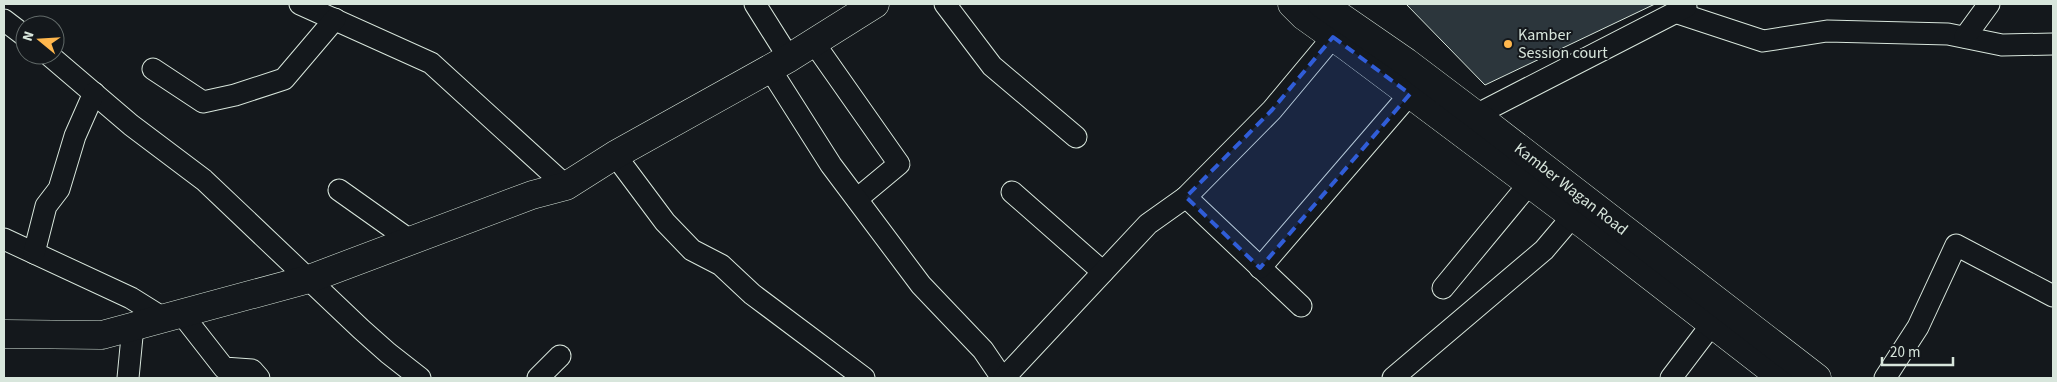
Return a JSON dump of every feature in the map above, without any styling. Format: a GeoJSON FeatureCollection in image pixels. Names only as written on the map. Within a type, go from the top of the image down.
{"type":"FeatureCollection","features":[{"type":"Feature","properties":{"kind":"main road"},"geometry":{"type":"LineString","coordinates":[[4,334],[102,335],[309,279],[532,195],[566,186],[615,155],[814,43],[875,4]]}},
{"type":"Feature","properties":{"kind":"main road","name":"Kamber Wagan Road"},"geometry":{"type":"LineString","coordinates":[[1292,4],[1304,16],[1529,184],[1782,378]]}},
{"type":"Feature","properties":{"kind":"main road","name":"Kamber Wagan Road"},"geometry":{"type":"LineString","coordinates":[[1322,4],[1406,62],[1817,378]]}},
{"type":"Feature","properties":{"kind":"street"},"geometry":{"type":"LineString","coordinates":[[300,4],[431,63],[566,186]]}},
{"type":"Feature","properties":{"kind":"street"},"geometry":{"type":"LineString","coordinates":[[755,4],[780,63],[832,165],[921,285],[983,350],[1003,378],[1148,224],[1186,197],[1272,110],[1333,37]]}},
{"type":"Feature","properties":{"kind":"street"},"geometry":{"type":"LineString","coordinates":[[945,4],[992,66],[1076,137]]}},
{"type":"Feature","properties":{"kind":"street"},"geometry":{"type":"LineString","coordinates":[[1476,115],[1684,8],[1763,41],[1827,32],[1948,34],[2002,45],[2053,44]]}},
{"type":"Feature","properties":{"kind":"street"},"geometry":{"type":"LineString","coordinates":[[1965,37],[1980,9]]}},
{"type":"Feature","properties":{"kind":"street"},"geometry":{"type":"LineString","coordinates":[[153,69],[203,102],[235,95],[284,79],[335,19]]}},
{"type":"Feature","properties":{"kind":"street"},"geometry":{"type":"LineString","coordinates":[[4,20],[15,28]]}},
{"type":"Feature","properties":{"kind":"street"},"geometry":{"type":"LineString","coordinates":[[814,43],[899,164],[857,199]]}},
{"type":"Feature","properties":{"kind":"street"},"geometry":{"type":"LineString","coordinates":[[61,65],[131,125],[204,180],[413,376]]}},
{"type":"Feature","properties":{"kind":"street"},"geometry":{"type":"LineString","coordinates":[[34,253],[46,206],[60,189],[74,136],[94,93]]}},
{"type":"Feature","properties":{"kind":"street"},"geometry":{"type":"LineString","coordinates":[[1260,268],[1410,94]]}},
{"type":"Feature","properties":{"kind":"street"},"geometry":{"type":"LineString","coordinates":[[615,155],[665,222],[692,250],[721,265],[752,294],[864,378]]}},
{"type":"Feature","properties":{"kind":"street"},"geometry":{"type":"LineString","coordinates":[[1443,288],[1529,184]]}},
{"type":"Feature","properties":{"kind":"street"},"geometry":{"type":"LineString","coordinates":[[340,190],[410,241]]}},
{"type":"Feature","properties":{"kind":"street"},"geometry":{"type":"LineString","coordinates":[[1012,192],[1103,272]]}},
{"type":"Feature","properties":{"kind":"street"},"geometry":{"type":"LineString","coordinates":[[1186,197],[1301,306]]}},
{"type":"Feature","properties":{"kind":"street"},"geometry":{"type":"LineString","coordinates":[[1393,378],[1544,250],[1572,217]]}},
{"type":"Feature","properties":{"kind":"street"},"geometry":{"type":"LineString","coordinates":[[4,239],[172,316],[224,368],[252,370],[259,378]]}},
{"type":"Feature","properties":{"kind":"street"},"geometry":{"type":"LineString","coordinates":[[1885,378],[1918,327],[1956,245],[2053,296]]}},
{"type":"Feature","properties":{"kind":"street"},"geometry":{"type":"LineString","coordinates":[[1671,378],[1712,324]]}},
{"type":"Feature","properties":{"kind":"street"},"geometry":{"type":"LineString","coordinates":[[128,378],[133,326]]}},
{"type":"Feature","properties":{"kind":"street"},"geometry":{"type":"LineString","coordinates":[[538,378],[560,356]]}},
{"type":"Feature","properties":{"kind":"highlighted area"},"geometry":{"type":"Polygon","coordinates":[[[1333,37],[1410,94],[1260,268],[1186,197],[1272,110],[1333,37]]]}},
{"type":"Feature","properties":{"kind":"building","name":"Kamber Session court"},"geometry":{"type":"Polygon","coordinates":[[[1406,4],[1655,4],[1485,85],[1406,4]]]}},
{"type":"Feature","properties":{"kind":"place","name":"Kamber Session court"},"geometry":{"type":"Point","coordinates":[1508,44]}}]}
